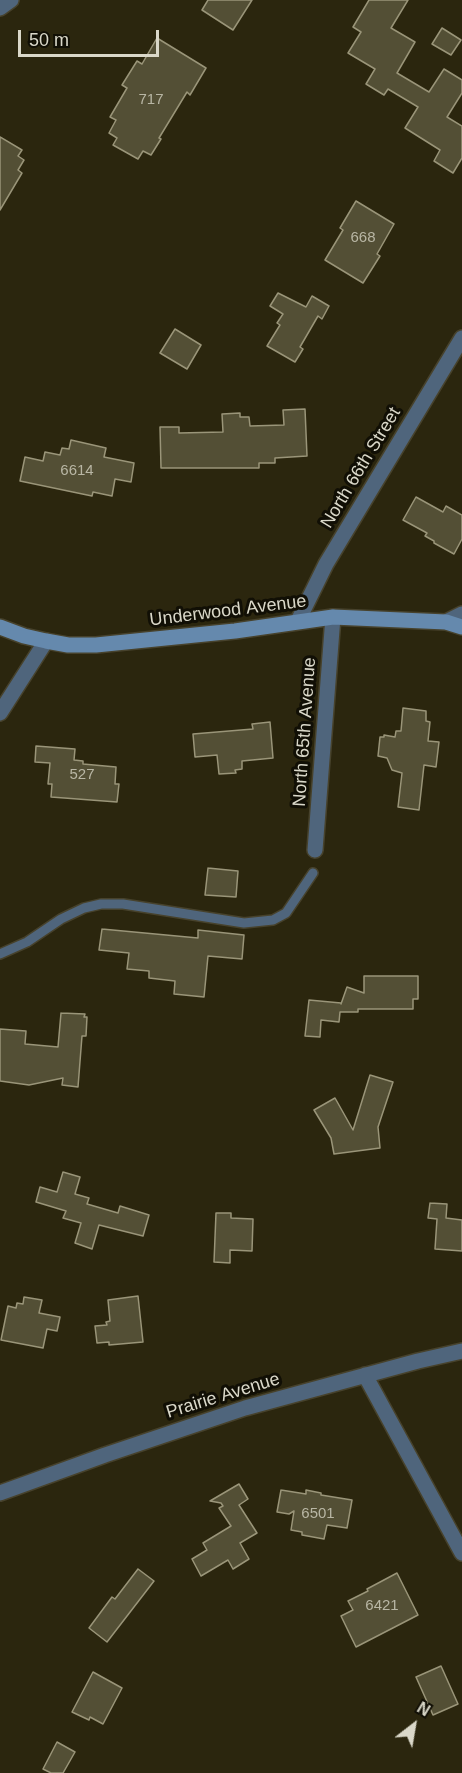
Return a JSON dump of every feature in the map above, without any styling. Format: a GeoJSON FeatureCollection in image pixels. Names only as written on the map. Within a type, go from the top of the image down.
{"type":"FeatureCollection","features":[{"type":"Feature","properties":{"kind":"main road","name":"Underwood Avenue"},"geometry":{"type":"LineString","coordinates":[[0,627],[46,641],[68,645],[96,645],[236,631],[333,617],[446,622],[462,627]]}},
{"type":"Feature","properties":{"kind":"street"},"geometry":{"type":"LineString","coordinates":[[0,8],[11,0]]}},
{"type":"Feature","properties":{"kind":"street","name":"North 66th Street"},"geometry":{"type":"LineString","coordinates":[[298,621],[326,564],[462,338]]}},
{"type":"Feature","properties":{"kind":"street"},"geometry":{"type":"LineString","coordinates":[[446,622],[462,615]]}},
{"type":"Feature","properties":{"kind":"street","name":"North 65th Avenue"},"geometry":{"type":"LineString","coordinates":[[315,850],[333,617]]}},
{"type":"Feature","properties":{"kind":"street"},"geometry":{"type":"LineString","coordinates":[[0,713],[46,641]]}},
{"type":"Feature","properties":{"kind":"street","name":"Prairie Avenue"},"geometry":{"type":"LineString","coordinates":[[0,1493],[245,1408],[462,1351]]}},
{"type":"Feature","properties":{"kind":"street"},"geometry":{"type":"LineString","coordinates":[[365,1375],[462,1553]]}},
{"type":"Feature","properties":{"kind":"lane"},"geometry":{"type":"LineString","coordinates":[[0,954],[27,942],[61,919],[101,903],[123,904],[244,923],[273,920],[286,913],[314,873]]}},
{"type":"Feature","properties":{"kind":"building"},"geometry":{"type":"Polygon","coordinates":[[[208,0],[252,0],[233,30],[202,10],[208,0]]]}},
{"type":"Feature","properties":{"kind":"building"},"geometry":{"type":"Polygon","coordinates":[[[369,0],[408,0],[391,28],[415,42],[397,73],[429,92],[444,69],[462,80],[462,93],[447,117],[462,126],[462,158],[453,173],[434,161],[440,150],[405,128],[418,107],[388,89],[384,95],[366,84],[375,69],[348,53],[361,32],[353,27],[369,0]]]}},
{"type":"Feature","properties":{"kind":"building"},"geometry":{"type":"Polygon","coordinates":[[[442,28],[461,40],[451,55],[432,44],[442,28]]]}},
{"type":"Feature","properties":{"kind":"building"},"geometry":{"type":"Polygon","coordinates":[[[157,38],[206,68],[190,95],[187,92],[151,155],[143,151],[138,159],[113,145],[117,138],[109,133],[116,120],[110,117],[127,88],[122,85],[137,61],[142,64],[157,38]]]}},
{"type":"Feature","properties":{"kind":"building"},"geometry":{"type":"Polygon","coordinates":[[[0,137],[22,150],[18,156],[24,160],[18,170],[22,173],[0,210],[0,137]]]}},
{"type":"Feature","properties":{"kind":"building"},"geometry":{"type":"Polygon","coordinates":[[[356,201],[394,224],[377,254],[380,256],[363,283],[325,260],[343,230],[340,228],[356,201]]]}},
{"type":"Feature","properties":{"kind":"building"},"geometry":{"type":"Polygon","coordinates":[[[278,293],[306,307],[312,296],[329,306],[322,319],[318,316],[300,347],[303,349],[295,362],[267,346],[280,325],[277,323],[283,314],[270,306],[278,293]]]}},
{"type":"Feature","properties":{"kind":"building"},"geometry":{"type":"Polygon","coordinates":[[[175,329],[201,345],[187,369],[160,353],[175,329]]]}},
{"type":"Feature","properties":{"kind":"building"},"geometry":{"type":"Polygon","coordinates":[[[305,409],[307,456],[275,458],[275,463],[259,463],[259,468],[161,468],[160,427],[179,427],[179,433],[223,432],[222,414],[240,413],[240,417],[249,417],[250,426],[284,425],[283,410],[305,409]]]}},
{"type":"Feature","properties":{"kind":"building"},"geometry":{"type":"Polygon","coordinates":[[[71,440],[106,448],[104,457],[134,463],[131,482],[115,479],[112,496],[93,492],[92,496],[20,481],[25,457],[43,461],[45,452],[60,455],[62,448],[69,449],[71,440]]]}},
{"type":"Feature","properties":{"kind":"building"},"geometry":{"type":"Polygon","coordinates":[[[416,497],[443,512],[446,506],[462,515],[462,539],[454,554],[425,536],[427,533],[403,520],[416,497]]]}},
{"type":"Feature","properties":{"kind":"building"},"geometry":{"type":"Polygon","coordinates":[[[403,708],[426,711],[426,721],[430,722],[428,741],[439,742],[436,767],[424,765],[419,810],[398,807],[402,773],[392,770],[387,758],[378,756],[380,737],[384,735],[395,737],[396,731],[401,731],[403,708]]]}},
{"type":"Feature","properties":{"kind":"building"},"geometry":{"type":"Polygon","coordinates":[[[270,722],[273,758],[242,761],[242,769],[235,770],[236,773],[219,774],[217,755],[195,757],[193,734],[253,729],[252,724],[270,722]]]}},
{"type":"Feature","properties":{"kind":"building"},"geometry":{"type":"Polygon","coordinates":[[[36,746],[75,749],[74,760],[83,761],[83,764],[116,767],[115,784],[119,784],[117,802],[51,797],[52,784],[48,784],[50,763],[35,762],[36,746]]]}},
{"type":"Feature","properties":{"kind":"building"},"geometry":{"type":"Polygon","coordinates":[[[208,868],[238,871],[236,897],[205,895],[208,868]]]}},
{"type":"Feature","properties":{"kind":"building"},"geometry":{"type":"Polygon","coordinates":[[[102,929],[198,938],[198,930],[244,935],[242,959],[208,956],[204,997],[174,994],[175,981],[149,978],[149,971],[127,969],[129,953],[99,950],[102,929]]]}},
{"type":"Feature","properties":{"kind":"building"},"geometry":{"type":"Polygon","coordinates":[[[364,976],[418,976],[418,999],[413,999],[413,1009],[358,1009],[358,1012],[340,1012],[339,1022],[321,1020],[320,1037],[305,1036],[309,1000],[341,1004],[347,987],[364,993],[364,976]]]}},
{"type":"Feature","properties":{"kind":"building"},"geometry":{"type":"Polygon","coordinates":[[[61,1013],[85,1014],[84,1017],[87,1017],[86,1036],[82,1036],[78,1087],[62,1085],[63,1078],[29,1085],[0,1081],[0,1029],[26,1031],[25,1044],[58,1047],[61,1013]]]}},
{"type":"Feature","properties":{"kind":"building"},"geometry":{"type":"Polygon","coordinates":[[[370,1075],[393,1082],[378,1127],[380,1148],[334,1154],[331,1138],[314,1110],[335,1098],[353,1130],[370,1075]]]}},
{"type":"Feature","properties":{"kind":"building"},"geometry":{"type":"Polygon","coordinates":[[[63,1172],[80,1177],[75,1194],[89,1198],[87,1204],[118,1213],[120,1206],[149,1215],[143,1236],[99,1225],[92,1249],[75,1243],[81,1223],[63,1218],[66,1211],[36,1202],[40,1187],[57,1192],[63,1172]]]}},
{"type":"Feature","properties":{"kind":"building"},"geometry":{"type":"Polygon","coordinates":[[[430,1203],[447,1204],[446,1218],[462,1220],[462,1251],[435,1249],[437,1219],[428,1218],[430,1203]]]}},
{"type":"Feature","properties":{"kind":"building"},"geometry":{"type":"Polygon","coordinates":[[[216,1213],[231,1213],[231,1218],[253,1219],[252,1251],[230,1250],[230,1263],[214,1262],[216,1213]]]}},
{"type":"Feature","properties":{"kind":"building"},"geometry":{"type":"Polygon","coordinates":[[[138,1296],[143,1342],[109,1345],[109,1342],[97,1343],[95,1326],[107,1325],[106,1322],[110,1321],[108,1300],[138,1296]]]}},
{"type":"Feature","properties":{"kind":"building"},"geometry":{"type":"Polygon","coordinates":[[[24,1297],[42,1300],[39,1313],[60,1317],[57,1331],[47,1329],[43,1348],[1,1340],[8,1306],[16,1308],[17,1303],[23,1304],[24,1297]]]}},
{"type":"Feature","properties":{"kind":"building"},"geometry":{"type":"Polygon","coordinates":[[[239,1484],[248,1499],[239,1505],[257,1533],[240,1543],[249,1559],[233,1569],[228,1560],[201,1576],[192,1559],[207,1550],[203,1543],[231,1526],[219,1508],[223,1506],[221,1503],[210,1501],[239,1484]]]}},
{"type":"Feature","properties":{"kind":"building"},"geometry":{"type":"Polygon","coordinates":[[[281,1490],[306,1494],[306,1490],[352,1500],[347,1528],[327,1525],[324,1539],[302,1535],[302,1532],[291,1530],[294,1511],[289,1514],[277,1512],[281,1490]]]}},
{"type":"Feature","properties":{"kind":"building"},"geometry":{"type":"Polygon","coordinates":[[[138,1569],[154,1581],[107,1642],[89,1628],[112,1597],[115,1599],[138,1569]]]}},
{"type":"Feature","properties":{"kind":"building"},"geometry":{"type":"Polygon","coordinates":[[[397,1573],[418,1615],[356,1647],[341,1616],[353,1610],[348,1601],[397,1573]]]}},
{"type":"Feature","properties":{"kind":"building"},"geometry":{"type":"Polygon","coordinates":[[[441,1666],[458,1704],[433,1715],[416,1677],[441,1666]]]}},
{"type":"Feature","properties":{"kind":"building"},"geometry":{"type":"Polygon","coordinates":[[[93,1672],[122,1688],[103,1724],[90,1717],[89,1720],[72,1712],[93,1672]]]}},
{"type":"Feature","properties":{"kind":"building"},"geometry":{"type":"Polygon","coordinates":[[[57,1742],[75,1752],[63,1773],[51,1773],[43,1769],[57,1742]]]}}]}
